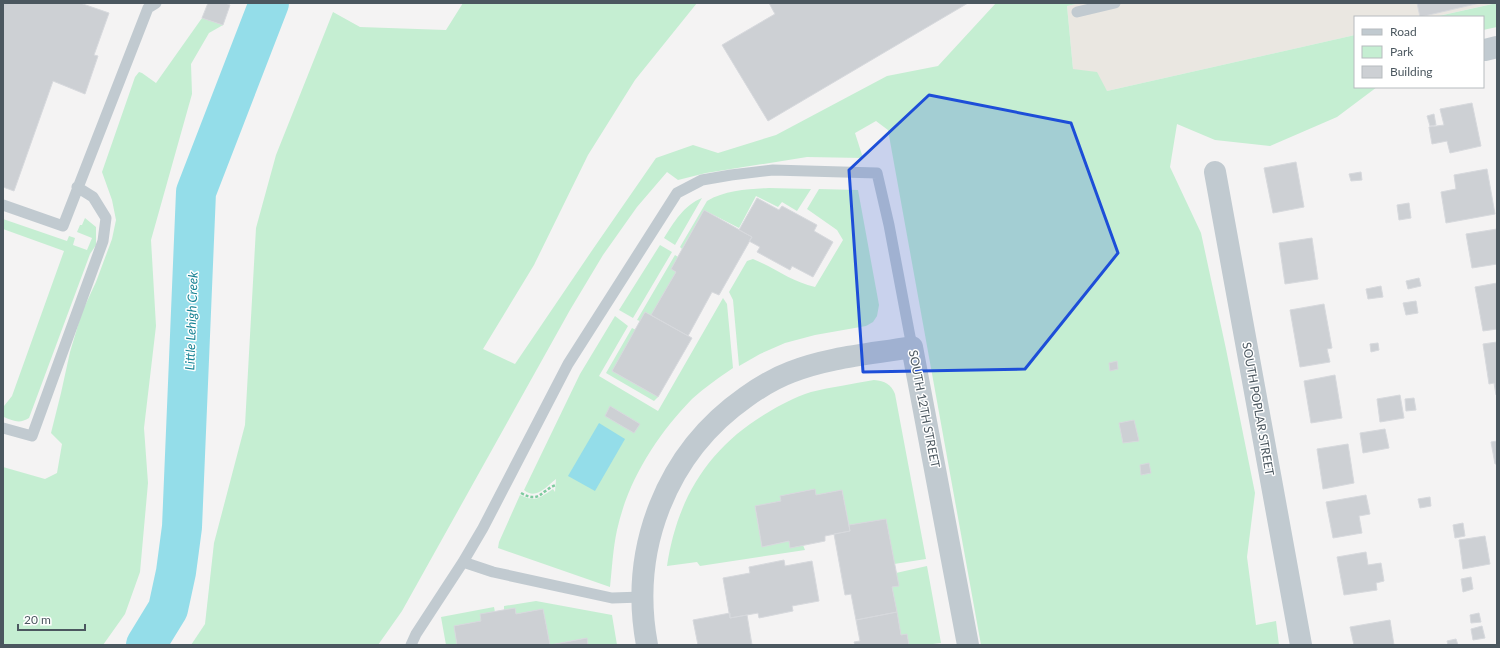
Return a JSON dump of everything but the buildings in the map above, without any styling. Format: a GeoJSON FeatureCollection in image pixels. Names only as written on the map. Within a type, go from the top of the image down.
{"type":"FeatureCollection","features":[{"type":"Feature","properties":{"kind":"street","name":"SOUTH POPLAR STREET"},"geometry":{"type":"LineString","coordinates":[[1215,172],[1301,645]]}},
{"type":"Feature","properties":{"kind":"street"},"geometry":{"type":"LineString","coordinates":[[647,645],[644,628],[642,597],[646,558],[653,524],[665,493],[681,464],[705,432],[728,410],[761,386],[790,372],[829,360],[912,347]]}},
{"type":"Feature","properties":{"kind":"street","name":"SOUTH 12TH STREET"},"geometry":{"type":"LineString","coordinates":[[912,347],[968,645]]}},
{"type":"Feature","properties":{"kind":"lane"},"geometry":{"type":"LineString","coordinates":[[3,205],[63,226],[148,8],[156,3]]}},
{"type":"Feature","properties":{"kind":"lane"},"geometry":{"type":"LineString","coordinates":[[1077,12],[1115,3]]}},
{"type":"Feature","properties":{"kind":"lane","name":"SOUTH 12TH STREET"},"geometry":{"type":"LineString","coordinates":[[463,562],[568,364],[677,193],[702,180],[773,170],[877,173],[889,225],[912,347]]}},
{"type":"Feature","properties":{"kind":"lane"},"geometry":{"type":"LineString","coordinates":[[3,428],[32,436],[103,241],[106,218],[94,197],[77,187]]}},
{"type":"Feature","properties":{"kind":"lane"},"geometry":{"type":"LineString","coordinates":[[411,645],[416,634],[463,562],[494,572],[612,598],[642,597]]}},
{"type":"Feature","properties":{"kind":"path"},"geometry":{"type":"LineString","coordinates":[[521,493],[531,498],[537,497],[551,486],[556,485]]}},
{"type":"Feature","properties":{"kind":"highlighted area"},"geometry":{"type":"Polygon","coordinates":[[[929,95],[1071,123],[1118,253],[1025,369],[863,372],[849,170],[929,95]]]}},
{"type":"Feature","properties":{"kind":"shaded area"},"geometry":{"type":"Polygon","coordinates":[[[1080,3],[1496,3],[1438,16],[1354,16],[1354,35],[1107,91],[1073,69],[1067,6],[1080,3]]]}},
{"type":"Feature","properties":{"kind":"green space"},"geometry":{"type":"Polygon","coordinates":[[[463,3],[697,3],[635,80],[588,155],[534,265],[483,349],[515,364],[656,158],[693,145],[718,153],[776,135],[887,76],[938,66],[996,3],[1080,3],[1067,6],[1073,69],[1097,72],[1107,91],[1354,35],[1354,88],[1376,88],[1337,117],[1270,146],[1215,140],[1177,124],[1170,167],[1201,233],[1255,493],[1247,557],[1256,625],[1276,621],[1279,645],[981,645],[888,130],[876,121],[855,133],[863,158],[807,157],[706,173],[678,180],[667,172],[637,207],[603,255],[570,310],[402,611],[378,645],[191,645],[205,624],[214,543],[245,425],[256,228],[276,155],[333,12],[360,27],[446,30],[463,3]]]}},
{"type":"Feature","properties":{"kind":"green space"},"geometry":{"type":"Polygon","coordinates":[[[1497,3],[1497,27],[1484,30],[1484,16],[1438,16],[1497,3]]]}},
{"type":"Feature","properties":{"kind":"green space"},"geometry":{"type":"Polygon","coordinates":[[[202,18],[223,25],[209,33],[191,64],[192,94],[151,240],[156,326],[144,428],[148,483],[140,572],[125,614],[103,645],[3,645],[3,467],[45,479],[57,473],[62,444],[51,433],[70,352],[82,312],[96,282],[112,239],[116,220],[112,200],[102,172],[135,77],[139,72],[156,83],[202,18]]]}},
{"type":"Feature","properties":{"kind":"green space"},"geometry":{"type":"Polygon","coordinates":[[[769,188],[811,189],[797,211],[782,202],[778,207],[756,196],[739,228],[704,210],[682,249],[680,247],[707,201],[729,192],[769,188]]]}},
{"type":"Feature","properties":{"kind":"green space"},"geometry":{"type":"Polygon","coordinates":[[[819,189],[858,190],[879,305],[877,316],[873,322],[866,326],[815,335],[785,343],[760,354],[739,366],[733,300],[729,292],[747,261],[753,259],[799,282],[815,287],[843,240],[837,230],[807,209],[819,189]]]}},
{"type":"Feature","properties":{"kind":"green space"},"geometry":{"type":"Polygon","coordinates":[[[702,198],[675,245],[664,238],[685,210],[690,205],[702,198]]]}},
{"type":"Feature","properties":{"kind":"green space"},"geometry":{"type":"Polygon","coordinates":[[[85,218],[96,227],[96,245],[90,254],[29,418],[23,421],[10,420],[4,417],[4,406],[12,396],[64,251],[3,229],[3,219],[67,241],[69,236],[75,238],[73,245],[87,250],[92,238],[77,232],[85,218]]]}},
{"type":"Feature","properties":{"kind":"green space"},"geometry":{"type":"Polygon","coordinates":[[[660,245],[672,252],[633,318],[619,310],[660,245]]]}},
{"type":"Feature","properties":{"kind":"green space"},"geometry":{"type":"Polygon","coordinates":[[[675,255],[678,257],[671,269],[676,272],[651,315],[645,312],[640,321],[637,320],[675,255]]]}},
{"type":"Feature","properties":{"kind":"green space"},"geometry":{"type":"Polygon","coordinates":[[[723,298],[727,304],[733,368],[692,399],[679,413],[656,443],[636,476],[622,511],[617,530],[614,544],[610,587],[498,548],[499,542],[520,495],[534,499],[553,489],[555,492],[556,479],[545,489],[537,493],[528,493],[524,490],[580,374],[615,316],[628,326],[599,376],[658,411],[723,298]]]}},
{"type":"Feature","properties":{"kind":"green space"},"geometry":{"type":"Polygon","coordinates":[[[632,328],[636,330],[612,371],[658,397],[654,401],[606,373],[632,328]]]}},
{"type":"Feature","properties":{"kind":"green space"},"geometry":{"type":"Polygon","coordinates":[[[874,380],[887,384],[892,388],[895,394],[926,559],[894,564],[886,519],[849,525],[842,490],[816,495],[814,489],[781,496],[781,501],[755,507],[762,547],[789,541],[790,548],[803,545],[805,550],[700,566],[697,562],[667,566],[672,542],[687,497],[712,459],[728,442],[746,427],[767,413],[799,396],[819,390],[874,380]]]}},
{"type":"Feature","properties":{"kind":"green space"},"geometry":{"type":"Polygon","coordinates":[[[927,566],[941,643],[909,645],[907,634],[901,635],[892,587],[898,586],[896,573],[927,566]]]}},
{"type":"Feature","properties":{"kind":"green space"},"geometry":{"type":"Polygon","coordinates":[[[536,601],[612,615],[617,645],[588,645],[586,638],[550,645],[543,609],[516,614],[515,608],[504,610],[504,606],[536,601]]]}},
{"type":"Feature","properties":{"kind":"green space"},"geometry":{"type":"Polygon","coordinates":[[[494,607],[495,612],[481,621],[454,626],[457,645],[446,645],[441,617],[494,607]]]}},
{"type":"Feature","properties":{"kind":"water"},"geometry":{"type":"Polygon","coordinates":[[[599,423],[625,439],[595,491],[568,476],[599,423]]]}},
{"type":"Feature","properties":{"kind":"waterway","name":"Little Lehigh Creek"},"geometry":{"type":"LineString","coordinates":[[146,645],[168,609],[176,572],[182,527],[196,192],[269,3]]}}]}
